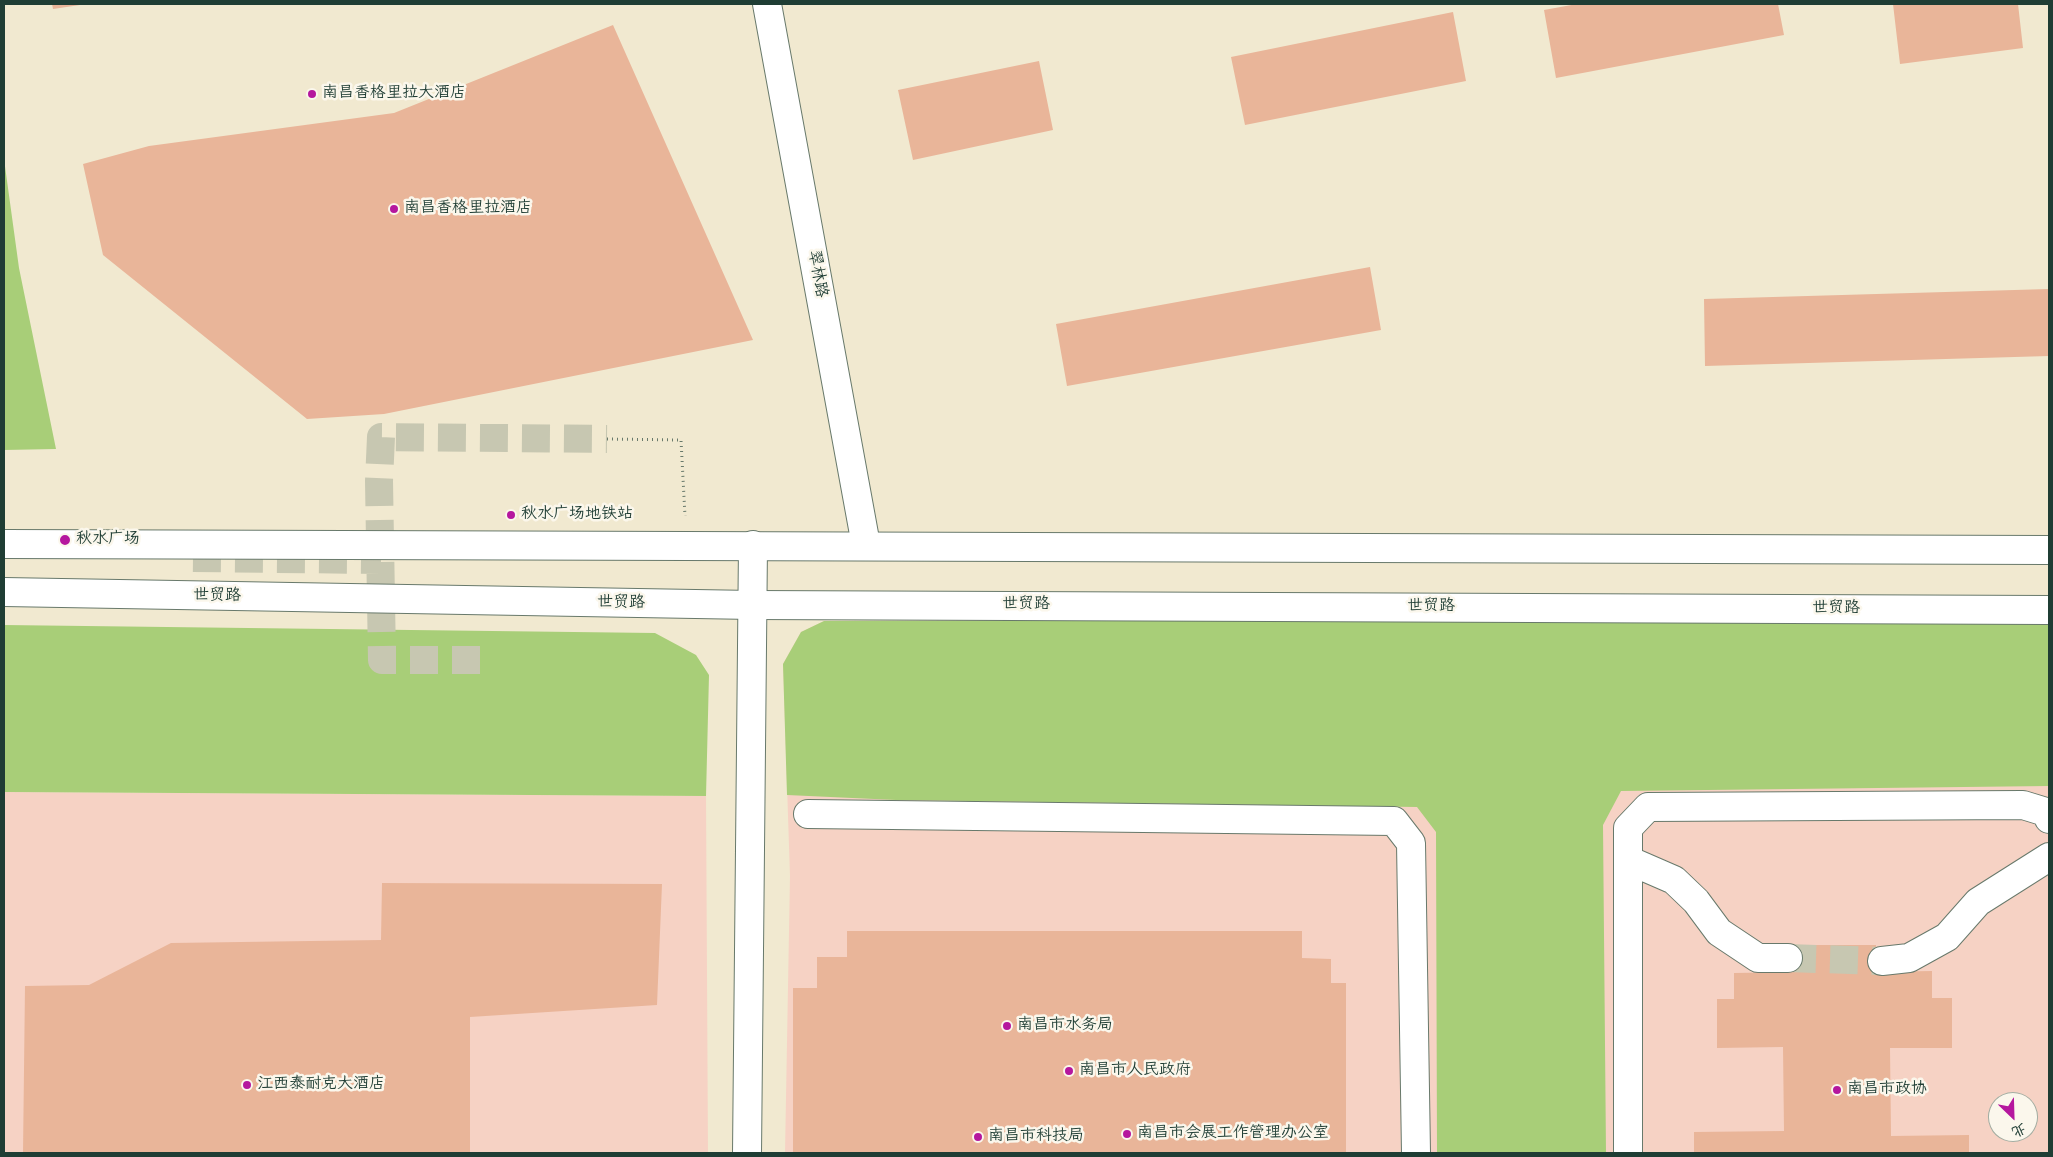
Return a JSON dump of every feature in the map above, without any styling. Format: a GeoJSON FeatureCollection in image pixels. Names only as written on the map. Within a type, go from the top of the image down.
{"type":"FeatureCollection","features":[{"type":"Feature","properties":{"kind":"main road","name":"翠林路"},"geometry":{"type":"LineString","coordinates":[[767,4],[866,545]]}},
{"type":"Feature","properties":{"kind":"main road"},"geometry":{"type":"LineString","coordinates":[[4,544],[753,544],[2049,550]]}},
{"type":"Feature","properties":{"kind":"main road"},"geometry":{"type":"LineString","coordinates":[[748,1153],[753,544]]}},
{"type":"Feature","properties":{"kind":"main road","name":"世贸路"},"geometry":{"type":"LineString","coordinates":[[4,592],[753,606],[2049,610]]}},
{"type":"Feature","properties":{"kind":"main road"},"geometry":{"type":"LineString","coordinates":[[1628,1153],[1628,828],[1648,807],[2023,805],[2049,813],[2049,819]]}},
{"type":"Feature","properties":{"kind":"main road"},"geometry":{"type":"LineString","coordinates":[[808,814],[1394,821],[1412,843],[1416,1153]]}},
{"type":"Feature","properties":{"kind":"main road"},"geometry":{"type":"LineString","coordinates":[[1882,961],[1909,958],[1947,937],[1978,902],[2049,858]]}},
{"type":"Feature","properties":{"kind":"main road"},"geometry":{"type":"LineString","coordinates":[[1628,860],[1674,880],[1696,901],[1719,932],[1758,958],[1788,958]]}},
{"type":"Feature","properties":{"kind":"path"},"geometry":{"type":"LineString","coordinates":[[607,439],[681,440],[686,518]]}},
{"type":"Feature","properties":{"kind":"shaded area"},"geometry":{"type":"Polygon","coordinates":[[[2039,618],[2049,620],[2049,1153],[785,1153],[790,876],[783,664],[801,632],[824,621],[2039,618]]]}},
{"type":"Feature","properties":{"kind":"shaded area"},"geometry":{"type":"Polygon","coordinates":[[[4,792],[706,796],[708,1153],[4,1153],[4,792]]]}},
{"type":"Feature","properties":{"kind":"green space"},"geometry":{"type":"Polygon","coordinates":[[[4,159],[19,268],[56,449],[4,450],[4,159]]]}},
{"type":"Feature","properties":{"kind":"green space"},"geometry":{"type":"Polygon","coordinates":[[[2039,618],[2049,620],[2049,786],[1621,791],[1603,825],[1606,1153],[1437,1153],[1436,832],[1417,807],[896,800],[787,795],[783,664],[801,632],[824,621],[2039,618]]]}},
{"type":"Feature","properties":{"kind":"green space"},"geometry":{"type":"Polygon","coordinates":[[[4,625],[655,633],[696,655],[709,675],[706,796],[4,792],[4,625]]]}},
{"type":"Feature","properties":{"kind":"building"},"geometry":{"type":"Polygon","coordinates":[[[52,4],[80,4],[80,5],[53,9],[52,4]]]}},
{"type":"Feature","properties":{"kind":"building"},"geometry":{"type":"Polygon","coordinates":[[[1577,4],[1778,4],[1784,35],[1556,78],[1544,10],[1577,4]]]}},
{"type":"Feature","properties":{"kind":"building"},"geometry":{"type":"Polygon","coordinates":[[[1893,4],[2018,4],[2023,48],[1900,64],[1893,4]]]}},
{"type":"Feature","properties":{"kind":"building"},"geometry":{"type":"Polygon","coordinates":[[[1453,12],[1466,81],[1245,125],[1231,57],[1453,12]]]}},
{"type":"Feature","properties":{"kind":"building","name":"南昌香格里拉酒店"},"geometry":{"type":"Polygon","coordinates":[[[613,25],[753,340],[384,414],[307,419],[103,255],[83,164],[149,146],[394,113],[613,25]]]}},
{"type":"Feature","properties":{"kind":"building"},"geometry":{"type":"Polygon","coordinates":[[[1039,61],[1053,130],[913,160],[898,90],[1039,61]]]}},
{"type":"Feature","properties":{"kind":"building"},"geometry":{"type":"Polygon","coordinates":[[[1370,267],[1381,330],[1067,386],[1056,324],[1370,267]]]}},
{"type":"Feature","properties":{"kind":"building"},"geometry":{"type":"Polygon","coordinates":[[[2049,289],[2049,356],[1705,366],[1704,299],[2049,289]]]}},
{"type":"Feature","properties":{"kind":"building","name":"江西泰耐克大酒店"},"geometry":{"type":"Polygon","coordinates":[[[382,883],[662,884],[657,1005],[470,1017],[470,1153],[23,1153],[25,986],[89,985],[171,943],[381,940],[382,883]]]}},
{"type":"Feature","properties":{"kind":"building","name":"南昌市人民政府"},"geometry":{"type":"Polygon","coordinates":[[[847,931],[1302,931],[1302,958],[1331,959],[1331,983],[1346,983],[1346,1153],[793,1153],[793,988],[817,988],[817,957],[847,957],[847,931]]]}},
{"type":"Feature","properties":{"kind":"building","name":"南昌市政协"},"geometry":{"type":"Polygon","coordinates":[[[1794,945],[1876,945],[1876,972],[1932,971],[1932,998],[1952,998],[1952,1048],[1890,1048],[1891,1136],[1969,1135],[1969,1153],[1694,1153],[1694,1132],[1784,1131],[1783,1047],[1717,1048],[1717,999],[1734,999],[1734,973],[1794,972],[1794,945]]]}},
{"type":"Feature","properties":{"kind":"tunnel"},"geometry":{"type":"LineString","coordinates":[[480,660],[382,660],[379,481],[381,437],[607,439]]}},
{"type":"Feature","properties":{"kind":"tunnel"},"geometry":{"type":"LineString","coordinates":[[193,558],[381,560]]}},
{"type":"Feature","properties":{"kind":"tunnel"},"geometry":{"type":"LineString","coordinates":[[1788,958],[1882,961]]}},
{"type":"Feature","properties":{"kind":"place","name":"南昌香格里拉大酒店"},"geometry":{"type":"Point","coordinates":[312,94]}},
{"type":"Feature","properties":{"kind":"place","name":"南昌香格里拉酒店"},"geometry":{"type":"Point","coordinates":[394,209]}},
{"type":"Feature","properties":{"kind":"place","name":"秋水广场地铁站"},"geometry":{"type":"Point","coordinates":[511,515]}},
{"type":"Feature","properties":{"kind":"place","name":"秋水广场"},"geometry":{"type":"Point","coordinates":[65,540]}},
{"type":"Feature","properties":{"kind":"place","name":"南昌市水务局"},"geometry":{"type":"Point","coordinates":[1007,1026]}},
{"type":"Feature","properties":{"kind":"place","name":"南昌市人民政府"},"geometry":{"type":"Point","coordinates":[1069,1071]}},
{"type":"Feature","properties":{"kind":"place","name":"江西泰耐克大酒店"},"geometry":{"type":"Point","coordinates":[247,1085]}},
{"type":"Feature","properties":{"kind":"place","name":"南昌市政协"},"geometry":{"type":"Point","coordinates":[1837,1090]}},
{"type":"Feature","properties":{"kind":"place","name":"南昌市会展工作管理办公室"},"geometry":{"type":"Point","coordinates":[1127,1134]}},
{"type":"Feature","properties":{"kind":"place","name":"南昌市科技局"},"geometry":{"type":"Point","coordinates":[978,1137]}}]}
